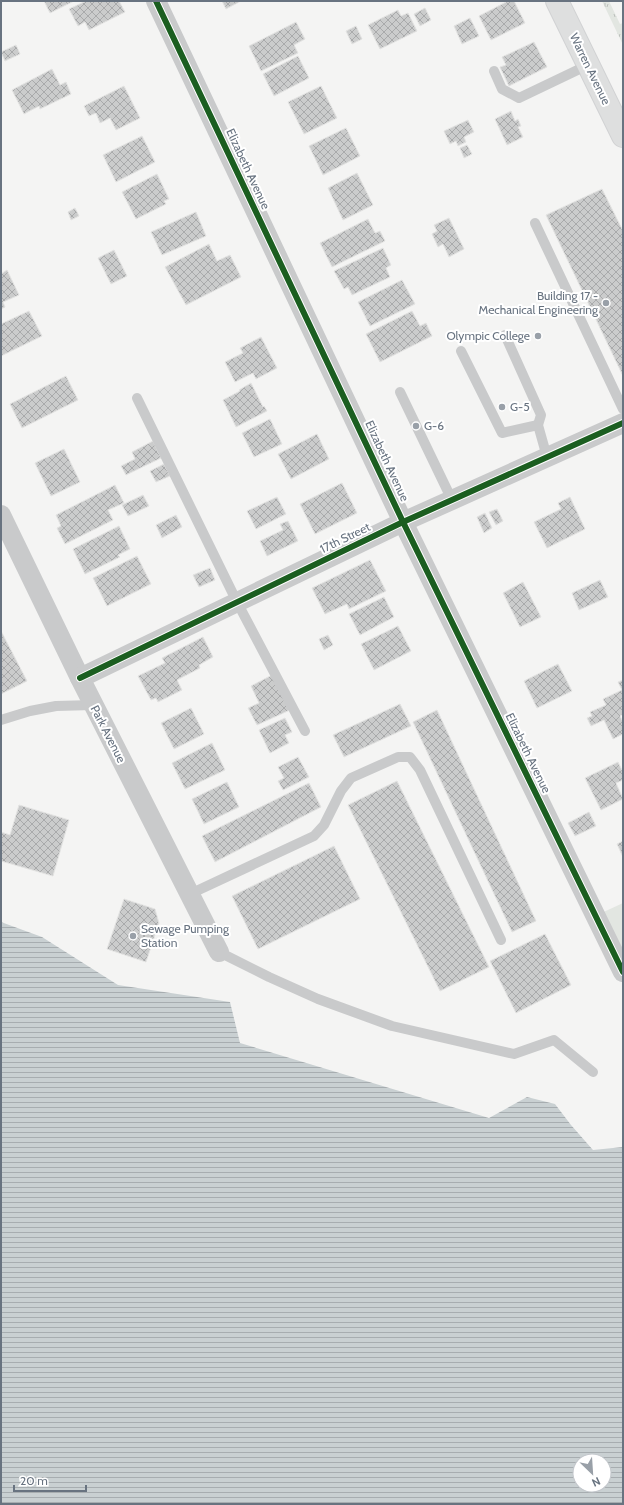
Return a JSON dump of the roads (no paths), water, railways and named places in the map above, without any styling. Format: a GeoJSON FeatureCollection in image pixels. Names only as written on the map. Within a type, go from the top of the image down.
{"type":"FeatureCollection","features":[{"type":"Feature","properties":{"kind":"main road","name":"Warren Avenue"},"geometry":{"type":"LineString","coordinates":[[557,1],[622,133]]}},
{"type":"Feature","properties":{"kind":"street","name":"Elizabeth Avenue"},"geometry":{"type":"LineString","coordinates":[[156,1],[403,522],[623,972]]}},
{"type":"Feature","properties":{"kind":"street","name":"17th Street"},"geometry":{"type":"LineString","coordinates":[[80,678],[403,522],[623,423]]}},
{"type":"Feature","properties":{"kind":"street","name":"Park Avenue"},"geometry":{"type":"LineString","coordinates":[[1,515],[93,705],[219,952]]}},
{"type":"Feature","properties":{"kind":"lane"},"geometry":{"type":"LineString","coordinates":[[494,71],[502,88],[519,98],[588,65]]}},
{"type":"Feature","properties":{"kind":"lane"},"geometry":{"type":"LineString","coordinates":[[535,223],[623,409]]}},
{"type":"Feature","properties":{"kind":"lane"},"geometry":{"type":"LineString","coordinates":[[505,335],[542,414],[538,425],[547,457]]}},
{"type":"Feature","properties":{"kind":"lane"},"geometry":{"type":"LineString","coordinates":[[462,351],[502,434],[538,425]]}},
{"type":"Feature","properties":{"kind":"lane"},"geometry":{"type":"LineString","coordinates":[[400,392],[452,500]]}},
{"type":"Feature","properties":{"kind":"lane"},"geometry":{"type":"LineString","coordinates":[[137,398],[237,602],[305,731]]}},
{"type":"Feature","properties":{"kind":"lane"},"geometry":{"type":"LineString","coordinates":[[1,720],[30,711],[56,706],[93,705]]}},
{"type":"Feature","properties":{"kind":"lane"},"geometry":{"type":"LineString","coordinates":[[190,894],[314,836],[324,825],[341,791],[351,778],[398,757],[410,757],[420,770],[501,940]]}},
{"type":"Feature","properties":{"kind":"lane"},"geometry":{"type":"LineString","coordinates":[[219,952],[318,999],[392,1026],[514,1054],[554,1040],[593,1072]]}},
{"type":"Feature","properties":{"kind":"place","name":"Building 17 - Mechanical Engineering"},"geometry":{"type":"Point","coordinates":[606,303]}},
{"type":"Feature","properties":{"kind":"place","name":"Olympic College"},"geometry":{"type":"Point","coordinates":[538,336]}},
{"type":"Feature","properties":{"kind":"place","name":"G-5"},"geometry":{"type":"Point","coordinates":[502,407]}},
{"type":"Feature","properties":{"kind":"place","name":"G-6"},"geometry":{"type":"Point","coordinates":[416,426]}},
{"type":"Feature","properties":{"kind":"place","name":"Sewage Pumping Station"},"geometry":{"type":"Point","coordinates":[133,936]}}]}
